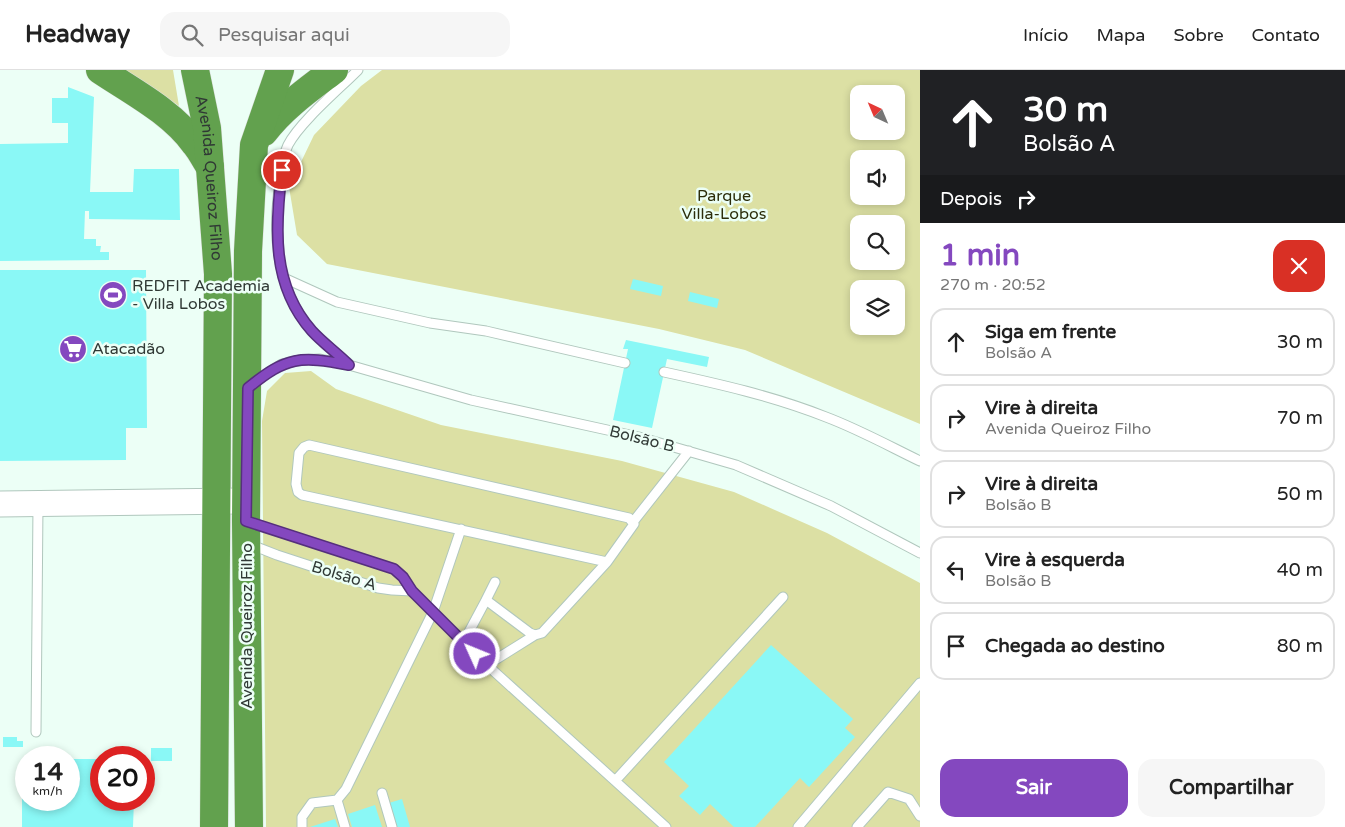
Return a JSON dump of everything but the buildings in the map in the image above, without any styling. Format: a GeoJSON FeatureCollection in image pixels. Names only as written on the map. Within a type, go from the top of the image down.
{"type":"FeatureCollection","features":[{"type":"Feature","properties":{"kind":"highway"},"geometry":{"type":"LineString","coordinates":[[100,70],[162,112],[180,128],[195,143],[211,170]]}},
{"type":"Feature","properties":{"kind":"highway","name":"Avenida Queiroz Filho"},"geometry":{"type":"LineString","coordinates":[[195,70],[208,128],[218,274],[214,827]]}},
{"type":"Feature","properties":{"kind":"highway","name":"Avenida Queiroz Filho"},"geometry":{"type":"LineString","coordinates":[[248,827],[246,522],[248,251],[254,145],[280,70]]}},
{"type":"Feature","properties":{"kind":"highway"},"geometry":{"type":"LineString","coordinates":[[254,145],[274,119],[292,102],[334,70]]}},
{"type":"Feature","properties":{"kind":"street"},"geometry":{"type":"LineString","coordinates":[[0,504],[215,502],[246,522]]}},
{"type":"Feature","properties":{"kind":"lane","name":"Bolsão B"},"geometry":{"type":"LineString","coordinates":[[349,365],[312,330],[295,306],[284,278],[277,245],[277,208],[282,170],[288,147],[297,130],[358,70]]}},
{"type":"Feature","properties":{"kind":"lane"},"geometry":{"type":"LineString","coordinates":[[284,278],[337,302],[430,323],[486,331],[624,363]]}},
{"type":"Feature","properties":{"kind":"lane","name":"Bolsão B"},"geometry":{"type":"LineString","coordinates":[[248,388],[282,364],[299,360],[319,359],[349,365],[471,400],[640,437],[736,465],[831,506],[920,553]]}},
{"type":"Feature","properties":{"kind":"lane"},"geometry":{"type":"LineString","coordinates":[[664,372],[737,388],[786,403],[834,420],[920,461]]}},
{"type":"Feature","properties":{"kind":"lane"},"geometry":{"type":"LineString","coordinates":[[607,562],[302,495],[298,492],[296,484],[299,453],[304,446],[309,445],[629,518],[633,522]]}},
{"type":"Feature","properties":{"kind":"lane"},"geometry":{"type":"LineString","coordinates":[[487,665],[535,635],[542,633],[607,562],[634,524],[633,522],[689,451]]}},
{"type":"Feature","properties":{"kind":"lane"},"geometry":{"type":"LineString","coordinates":[[36,732],[38,504]]}},
{"type":"Feature","properties":{"kind":"lane","name":"Bolsão A"},"geometry":{"type":"LineString","coordinates":[[246,522],[277,555],[378,588],[412,591]]}},
{"type":"Feature","properties":{"kind":"lane","name":"Bolsão A"},"geometry":{"type":"LineString","coordinates":[[246,522],[394,569],[403,577],[412,591]]}},
{"type":"Feature","properties":{"kind":"lane"},"geometry":{"type":"LineString","coordinates":[[302,827],[302,817],[312,803],[337,800],[346,788],[433,612],[461,529]]}},
{"type":"Feature","properties":{"kind":"lane"},"geometry":{"type":"LineString","coordinates":[[463,643],[495,582]]}},
{"type":"Feature","properties":{"kind":"lane"},"geometry":{"type":"LineString","coordinates":[[412,591],[463,643],[666,827]]}},
{"type":"Feature","properties":{"kind":"lane"},"geometry":{"type":"LineString","coordinates":[[615,782],[782,597]]}},
{"type":"Feature","properties":{"kind":"lane"},"geometry":{"type":"LineString","coordinates":[[486,600],[535,635]]}},
{"type":"Feature","properties":{"kind":"lane"},"geometry":{"type":"LineString","coordinates":[[798,827],[920,683]]}},
{"type":"Feature","properties":{"kind":"lane"},"geometry":{"type":"LineString","coordinates":[[857,827],[888,792],[909,799],[920,816]]}},
{"type":"Feature","properties":{"kind":"lane"},"geometry":{"type":"LineString","coordinates":[[382,793],[392,827]]}},
{"type":"Feature","properties":{"kind":"lane"},"geometry":{"type":"LineString","coordinates":[[337,800],[345,827]]}},
{"type":"Feature","properties":{"kind":"green space"},"geometry":{"type":"Polygon","coordinates":[[[126,70],[173,70],[179,106],[126,70]]]}},
{"type":"Feature","properties":{"kind":"green space","name":"Parque Villa-Lobos"},"geometry":{"type":"Polygon","coordinates":[[[382,70],[920,70],[920,424],[745,350],[659,329],[327,264],[297,235],[289,187],[314,135],[361,86],[382,70]]]}},
{"type":"Feature","properties":{"kind":"green space"},"geometry":{"type":"Polygon","coordinates":[[[311,371],[336,389],[441,425],[622,461],[734,492],[827,533],[920,583],[920,827],[266,827],[262,421],[267,391],[285,373],[311,371]]]}},
{"type":"Feature","properties":{"kind":"place","name":"REDFIT Academia - Villa Lobos"},"geometry":{"type":"Point","coordinates":[113,295]}},
{"type":"Feature","properties":{"kind":"place","name":"Atacadão"},"geometry":{"type":"Point","coordinates":[73,349]}},
{"type":"Feature","properties":{"kind":"route"},"geometry":{"type":"LineString","coordinates":[[282,170],[277,208],[277,245],[284,278],[295,306],[312,330],[349,365],[319,359],[299,360],[282,364],[248,388],[246,521],[394,569],[403,577],[412,591],[475,654]]}}]}
